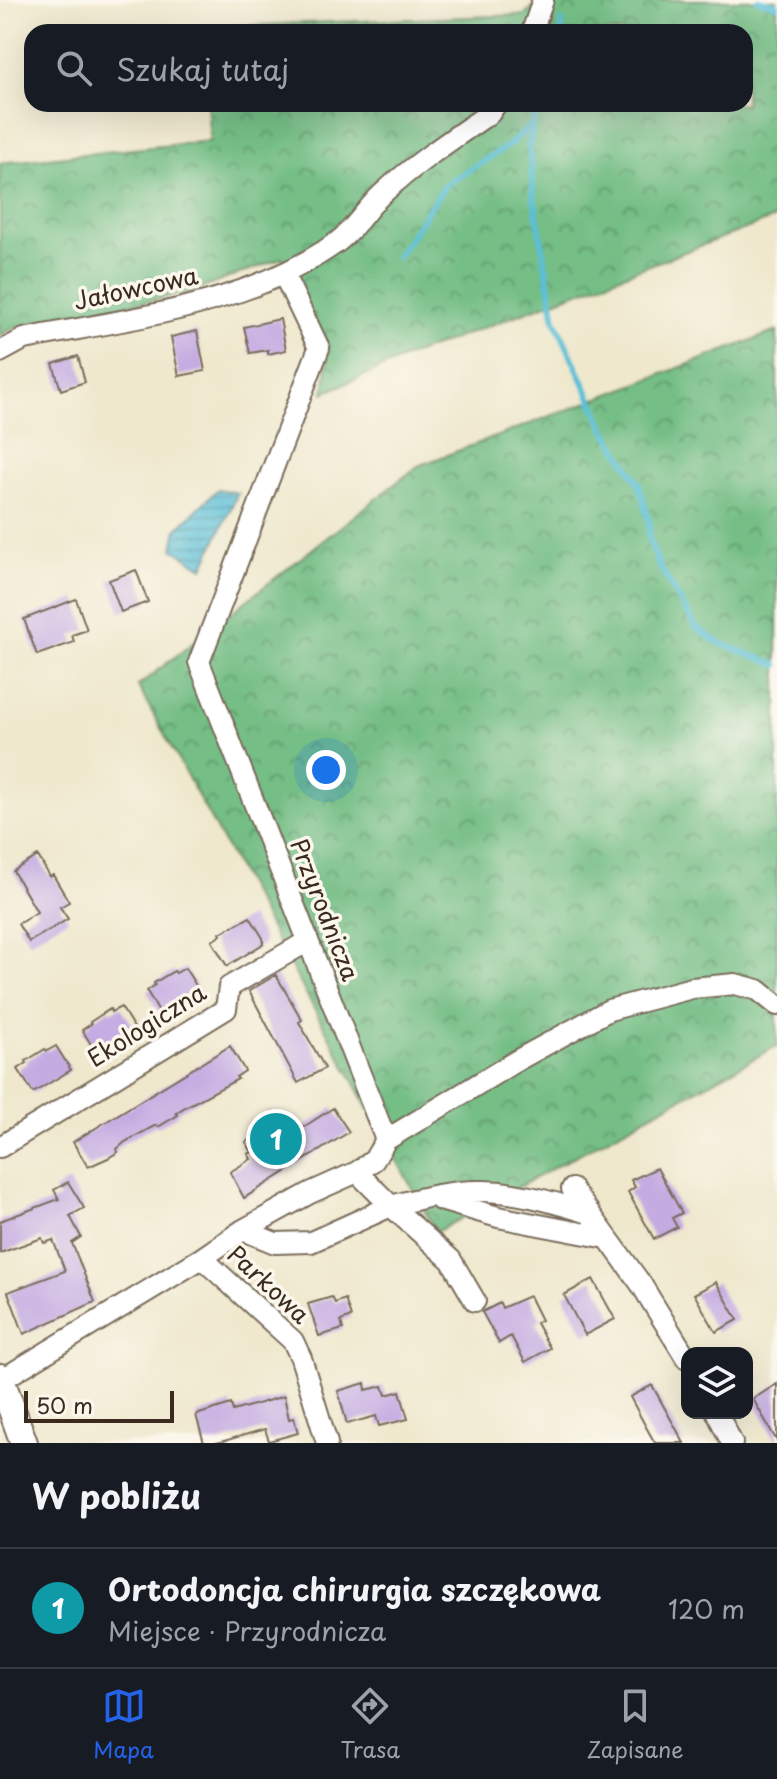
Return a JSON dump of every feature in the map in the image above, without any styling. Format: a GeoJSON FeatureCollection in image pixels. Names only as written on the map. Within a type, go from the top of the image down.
{"type":"FeatureCollection","features":[{"type":"Feature","properties":{"kind":"main road"},"geometry":{"type":"LineString","coordinates":[[1,1378],[24,1443]]}},
{"type":"Feature","properties":{"kind":"street"},"geometry":{"type":"LineString","coordinates":[[535,24],[543,0]]}},
{"type":"Feature","properties":{"kind":"street","name":"Jałowcowa"},"geometry":{"type":"LineString","coordinates":[[0,352],[24,339],[207,302],[284,275],[339,241],[380,196],[412,168],[491,112]]}},
{"type":"Feature","properties":{"kind":"street","name":"Przyrodnicza"},"geometry":{"type":"LineString","coordinates":[[284,275],[319,348],[199,662],[386,1140]]}},
{"type":"Feature","properties":{"kind":"street","name":"Ekologiczna"},"geometry":{"type":"LineString","coordinates":[[0,1147],[226,1009],[229,987],[308,941]]}},
{"type":"Feature","properties":{"kind":"street"},"geometry":{"type":"LineString","coordinates":[[1,1378],[202,1258],[243,1230],[310,1193],[357,1172],[374,1160],[386,1140],[516,1061],[609,1010],[692,988],[735,984],[758,990],[777,1005]]}},
{"type":"Feature","properties":{"kind":"street"},"geometry":{"type":"LineString","coordinates":[[357,1172],[451,1260],[475,1301]]}},
{"type":"Feature","properties":{"kind":"street"},"geometry":{"type":"LineString","coordinates":[[572,1189],[641,1284],[681,1349]]}},
{"type":"Feature","properties":{"kind":"street"},"geometry":{"type":"LineString","coordinates":[[243,1230],[275,1243],[311,1242],[391,1206],[428,1197],[483,1191],[529,1196],[590,1213]]}},
{"type":"Feature","properties":{"kind":"street"},"geometry":{"type":"LineString","coordinates":[[428,1197],[498,1217],[607,1238]]}},
{"type":"Feature","properties":{"kind":"street","name":"Parkowa"},"geometry":{"type":"LineString","coordinates":[[202,1258],[293,1341],[327,1443]]}},
{"type":"Feature","properties":{"kind":"street"},"geometry":{"type":"LineString","coordinates":[[720,1419],[732,1443]]}},
{"type":"Feature","properties":{"kind":"green space"},"geometry":{"type":"Polygon","coordinates":[[[540,0],[777,0],[777,217],[414,354],[324,393],[329,349],[282,258],[189,293],[17,326],[0,336],[0,163],[210,141],[208,112],[753,112],[753,24],[280,24],[525,15],[540,0]]]}},
{"type":"Feature","properties":{"kind":"green space"},"geometry":{"type":"Polygon","coordinates":[[[777,331],[777,1046],[436,1232],[138,686],[418,466],[777,331]]]}},
{"type":"Feature","properties":{"kind":"water"},"geometry":{"type":"Polygon","coordinates":[[[218,489],[238,493],[203,568],[173,549],[177,529],[218,489]]]}},
{"type":"Feature","properties":{"kind":"building"},"geometry":{"type":"Polygon","coordinates":[[[280,319],[286,350],[268,354],[268,350],[250,353],[244,327],[280,319]]]}},
{"type":"Feature","properties":{"kind":"building"},"geometry":{"type":"Polygon","coordinates":[[[197,331],[205,371],[179,376],[171,337],[197,331]]]}},
{"type":"Feature","properties":{"kind":"building"},"geometry":{"type":"Polygon","coordinates":[[[78,356],[85,382],[61,390],[53,364],[78,356]]]}},
{"type":"Feature","properties":{"kind":"building"},"geometry":{"type":"Polygon","coordinates":[[[136,570],[148,602],[121,612],[109,580],[136,570]]]}},
{"type":"Feature","properties":{"kind":"building"},"geometry":{"type":"Polygon","coordinates":[[[76,599],[87,630],[72,635],[74,642],[37,655],[24,619],[76,599]]]}},
{"type":"Feature","properties":{"kind":"building"},"geometry":{"type":"Polygon","coordinates":[[[38,856],[69,902],[60,907],[68,919],[29,942],[18,924],[37,912],[13,871],[38,856]]]}},
{"type":"Feature","properties":{"kind":"building"},"geometry":{"type":"Polygon","coordinates":[[[250,917],[263,938],[263,944],[227,966],[212,941],[220,933],[250,917]]]}},
{"type":"Feature","properties":{"kind":"building"},"geometry":{"type":"Polygon","coordinates":[[[185,968],[200,992],[161,1016],[147,991],[154,983],[185,968]]]}},
{"type":"Feature","properties":{"kind":"building"},"geometry":{"type":"Polygon","coordinates":[[[276,975],[325,1068],[298,1083],[249,991],[276,975]]]}},
{"type":"Feature","properties":{"kind":"building"},"geometry":{"type":"Polygon","coordinates":[[[121,1007],[136,1031],[97,1054],[82,1030],[110,1009],[111,1012],[121,1007]]]}},
{"type":"Feature","properties":{"kind":"building"},"geometry":{"type":"Polygon","coordinates":[[[56,1046],[71,1070],[33,1093],[18,1069],[45,1049],[47,1051],[56,1046]]]}},
{"type":"Feature","properties":{"kind":"building"},"geometry":{"type":"Polygon","coordinates":[[[230,1046],[245,1071],[236,1077],[238,1079],[185,1107],[158,1127],[156,1125],[125,1142],[117,1149],[118,1152],[88,1167],[73,1142],[230,1046]]]}},
{"type":"Feature","properties":{"kind":"building"},"geometry":{"type":"Polygon","coordinates":[[[333,1108],[349,1132],[244,1198],[230,1172],[251,1159],[248,1154],[252,1152],[246,1142],[260,1134],[254,1124],[273,1112],[288,1137],[333,1108]]]}},
{"type":"Feature","properties":{"kind":"building"},"geometry":{"type":"Polygon","coordinates":[[[657,1168],[682,1213],[672,1218],[677,1227],[654,1239],[628,1192],[635,1187],[631,1180],[657,1168]]]}},
{"type":"Feature","properties":{"kind":"building"},"geometry":{"type":"Polygon","coordinates":[[[68,1182],[84,1208],[70,1216],[81,1237],[72,1243],[95,1302],[24,1334],[8,1292],[65,1271],[53,1240],[44,1243],[42,1238],[0,1253],[0,1221],[59,1199],[54,1190],[68,1182]]]}},
{"type":"Feature","properties":{"kind":"building"},"geometry":{"type":"Polygon","coordinates":[[[593,1279],[615,1319],[585,1335],[564,1295],[593,1279]]]}},
{"type":"Feature","properties":{"kind":"building"},"geometry":{"type":"Polygon","coordinates":[[[716,1282],[738,1320],[716,1332],[694,1294],[716,1282]]]}},
{"type":"Feature","properties":{"kind":"building"},"geometry":{"type":"Polygon","coordinates":[[[529,1296],[541,1320],[536,1323],[550,1348],[525,1362],[511,1336],[499,1343],[482,1312],[500,1303],[502,1308],[529,1296]]]}},
{"type":"Feature","properties":{"kind":"building"},"geometry":{"type":"Polygon","coordinates":[[[332,1297],[335,1303],[345,1299],[351,1317],[341,1321],[343,1329],[319,1336],[308,1304],[332,1297]]]}},
{"type":"Feature","properties":{"kind":"building"},"geometry":{"type":"Polygon","coordinates":[[[365,1383],[366,1390],[383,1386],[386,1395],[400,1391],[408,1419],[379,1426],[376,1416],[347,1424],[338,1391],[365,1383]]]}},
{"type":"Feature","properties":{"kind":"building"},"geometry":{"type":"Polygon","coordinates":[[[777,1384],[777,1441],[753,1399],[777,1384]]]}},
{"type":"Feature","properties":{"kind":"building"},"geometry":{"type":"Polygon","coordinates":[[[652,1385],[684,1443],[655,1443],[646,1427],[630,1397],[652,1385]]]}},
{"type":"Feature","properties":{"kind":"building"},"geometry":{"type":"Polygon","coordinates":[[[284,1396],[289,1419],[294,1418],[298,1433],[269,1441],[265,1429],[217,1443],[204,1443],[196,1415],[231,1404],[233,1411],[284,1396]]]}},
{"type":"Feature","properties":{"kind":"waterway"},"geometry":{"type":"LineString","coordinates":[[758,0],[777,5]]}},
{"type":"Feature","properties":{"kind":"waterway"},"geometry":{"type":"LineString","coordinates":[[535,112],[529,146],[534,198],[555,320],[605,429],[639,484],[649,522],[649,539],[659,566],[696,627],[717,642],[777,665]]}},
{"type":"Feature","properties":{"kind":"waterway"},"geometry":{"type":"LineString","coordinates":[[397,257],[445,185],[508,146],[533,123]]}},
{"type":"Feature","properties":{"kind":"place","name":"Ortodoncja chirurgia szczękowa"},"geometry":{"type":"Point","coordinates":[276,1139]}}]}
